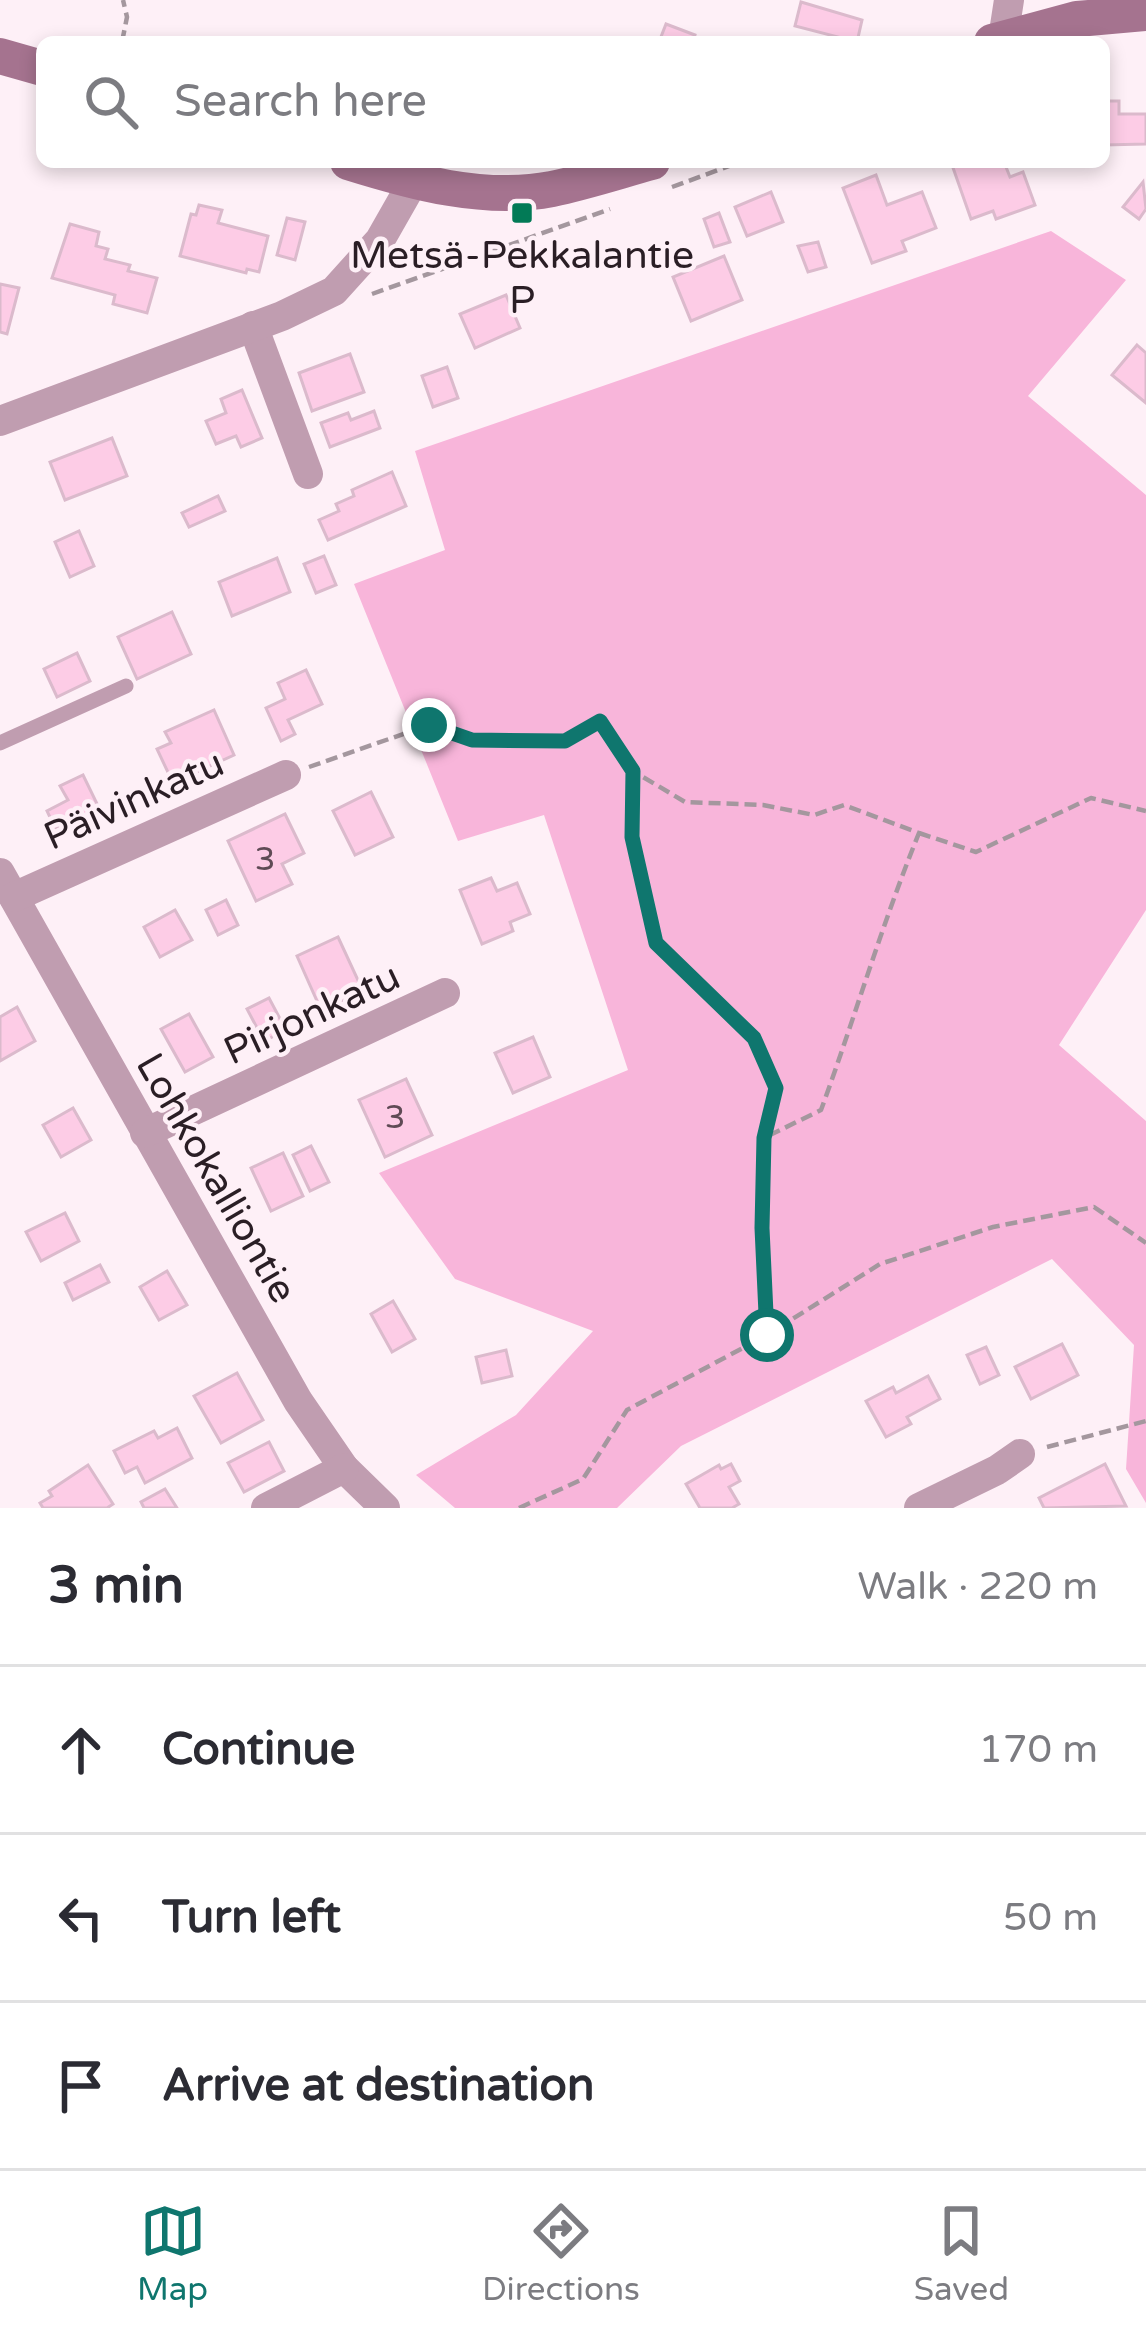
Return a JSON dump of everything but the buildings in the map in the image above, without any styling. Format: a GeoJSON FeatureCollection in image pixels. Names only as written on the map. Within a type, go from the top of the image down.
{"type":"FeatureCollection","features":[{"type":"Feature","properties":{"kind":"street"},"geometry":{"type":"LineString","coordinates":[[998,36],[1009,0]]}},
{"type":"Feature","properties":{"kind":"street"},"geometry":{"type":"LineString","coordinates":[[1013,36],[1076,20],[1146,13]]}},
{"type":"Feature","properties":{"kind":"street"},"geometry":{"type":"LineString","coordinates":[[0,56],[36,66]]}},
{"type":"Feature","properties":{"kind":"street"},"geometry":{"type":"LineString","coordinates":[[368,168],[413,182],[466,190],[548,190],[662,175]]}},
{"type":"Feature","properties":{"kind":"street"},"geometry":{"type":"LineString","coordinates":[[0,421],[334,291],[380,240],[413,182]]}},
{"type":"Feature","properties":{"kind":"street"},"geometry":{"type":"LineString","coordinates":[[253,326],[308,474]]}},
{"type":"Feature","properties":{"kind":"street","name":"Päivinkatu"},"geometry":{"type":"LineString","coordinates":[[7,885],[286,775]]}},
{"type":"Feature","properties":{"kind":"street","name":"Lohkokalliontie"},"geometry":{"type":"LineString","coordinates":[[7,885],[298,1401],[344,1468],[385,1508]]}},
{"type":"Feature","properties":{"kind":"street","name":"Pirjonkatu"},"geometry":{"type":"LineString","coordinates":[[145,1132],[445,993]]}},
{"type":"Feature","properties":{"kind":"street"},"geometry":{"type":"LineString","coordinates":[[920,1508],[1020,1454]]}},
{"type":"Feature","properties":{"kind":"street"},"geometry":{"type":"LineString","coordinates":[[266,1508],[344,1468]]}},
{"type":"Feature","properties":{"kind":"lane"},"geometry":{"type":"LineString","coordinates":[[0,742],[126,686]]}},
{"type":"Feature","properties":{"kind":"path"},"geometry":{"type":"LineString","coordinates":[[123,0],[127,17],[123,36]]}},
{"type":"Feature","properties":{"kind":"path"},"geometry":{"type":"LineString","coordinates":[[662,175],[704,168]]}},
{"type":"Feature","properties":{"kind":"path"},"geometry":{"type":"LineString","coordinates":[[362,298],[626,203]]}},
{"type":"Feature","properties":{"kind":"path"},"geometry":{"type":"LineString","coordinates":[[562,217],[581,219]]}},
{"type":"Feature","properties":{"kind":"path"},"geometry":{"type":"LineString","coordinates":[[286,775],[429,725],[472,740],[565,741],[600,721],[633,771],[685,802],[763,805],[814,815],[844,805],[976,852],[1091,798],[1146,811]]}},
{"type":"Feature","properties":{"kind":"path"},"geometry":{"type":"LineString","coordinates":[[633,771],[632,837],[656,943],[754,1038],[776,1088],[764,1138],[767,1335]]}},
{"type":"Feature","properties":{"kind":"path"},"geometry":{"type":"LineString","coordinates":[[764,1138],[821,1110],[883,922],[919,832]]}},
{"type":"Feature","properties":{"kind":"path"},"geometry":{"type":"LineString","coordinates":[[519,1508],[583,1479],[627,1410],[767,1335],[880,1264],[993,1227],[1094,1207],[1146,1243]]}},
{"type":"Feature","properties":{"kind":"path"},"geometry":{"type":"LineString","coordinates":[[1020,1454],[1146,1421]]}},
{"type":"Feature","properties":{"kind":"shaded area"},"geometry":{"type":"Polygon","coordinates":[[[1051,231],[1126,280],[1028,396],[1146,495],[1146,910],[1059,1045],[1146,1121],[1146,1503],[1126,1469],[1134,1345],[1052,1259],[681,1446],[617,1508],[455,1508],[416,1475],[516,1415],[593,1331],[455,1279],[379,1173],[628,1070],[544,815],[458,841],[354,584],[445,550],[415,451],[1051,231]]]}},
{"type":"Feature","properties":{"kind":"place","name":"Metsä-Pekkalantie P"},"geometry":{"type":"Point","coordinates":[522,213]}},
{"type":"Feature","properties":{"kind":"route"},"geometry":{"type":"LineString","coordinates":[[429,725],[472,740],[565,741],[600,721],[633,771],[632,837],[656,943],[754,1038],[776,1088],[764,1138],[767,1335]]}}]}
